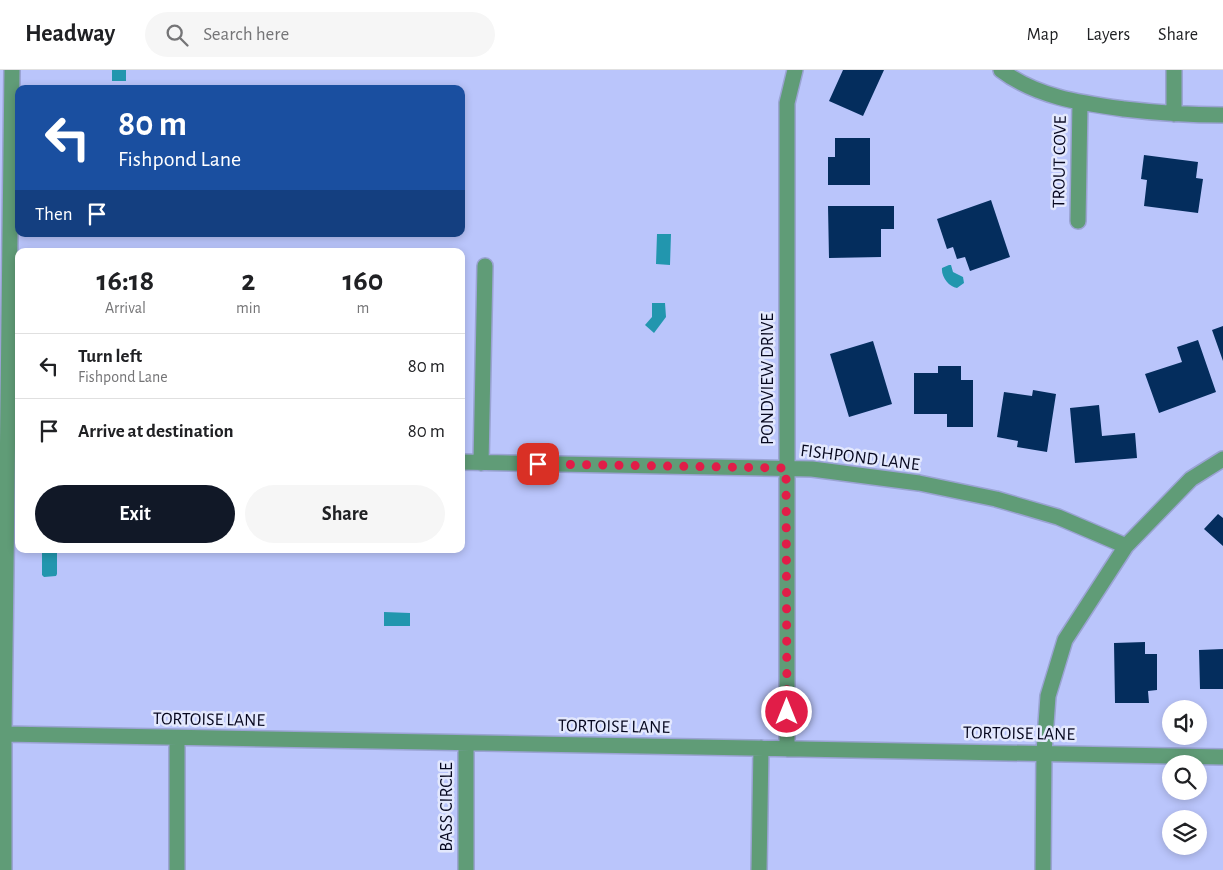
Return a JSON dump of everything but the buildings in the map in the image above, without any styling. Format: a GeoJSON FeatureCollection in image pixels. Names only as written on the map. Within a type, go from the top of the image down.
{"type":"FeatureCollection","features":[{"type":"Feature","properties":{"kind":"street"},"geometry":{"type":"LineString","coordinates":[[4,870],[4,734],[13,453],[5,106],[12,70]]}},
{"type":"Feature","properties":{"kind":"street","name":"PONDVIEW DRIVE"},"geometry":{"type":"LineString","coordinates":[[787,749],[787,103],[795,70]]}},
{"type":"Feature","properties":{"kind":"street"},"geometry":{"type":"LineString","coordinates":[[1001,70],[1037,91],[1080,103],[1174,114],[1223,115]]}},
{"type":"Feature","properties":{"kind":"street"},"geometry":{"type":"LineString","coordinates":[[1174,70],[1174,114]]}},
{"type":"Feature","properties":{"kind":"street","name":"TROUT COVE"},"geometry":{"type":"LineString","coordinates":[[1078,221],[1080,103]]}},
{"type":"Feature","properties":{"kind":"street"},"geometry":{"type":"LineString","coordinates":[[481,463],[485,266]]}},
{"type":"Feature","properties":{"kind":"street"},"geometry":{"type":"LineString","coordinates":[[1043,870],[1044,752],[1048,696],[1065,640],[1126,546],[1191,479],[1223,459]]}},
{"type":"Feature","properties":{"kind":"street","name":"FISHPOND LANE"},"geometry":{"type":"LineString","coordinates":[[465,462],[786,468],[919,483],[996,499],[1058,517],[1126,546]]}},
{"type":"Feature","properties":{"kind":"street","name":"TORTOISE LANE"},"geometry":{"type":"LineString","coordinates":[[4,734],[466,744],[1044,752],[1223,757]]}},
{"type":"Feature","properties":{"kind":"street"},"geometry":{"type":"LineString","coordinates":[[176,738],[177,870]]}},
{"type":"Feature","properties":{"kind":"street","name":"BASS CIRCLE"},"geometry":{"type":"LineString","coordinates":[[466,744],[466,870]]}},
{"type":"Feature","properties":{"kind":"street"},"geometry":{"type":"LineString","coordinates":[[760,870],[761,748]]}},
{"type":"Feature","properties":{"kind":"shaded area"},"geometry":{"type":"Polygon","coordinates":[[[112,70],[126,70],[126,81],[112,81],[112,70]]]}},
{"type":"Feature","properties":{"kind":"shaded area"},"geometry":{"type":"Polygon","coordinates":[[[657,234],[671,234],[670,265],[656,264],[657,234]]]}},
{"type":"Feature","properties":{"kind":"shaded area"},"geometry":{"type":"Polygon","coordinates":[[[951,265],[953,272],[963,277],[964,283],[957,288],[948,284],[944,278],[942,268],[951,265]]]}},
{"type":"Feature","properties":{"kind":"shaded area"},"geometry":{"type":"Polygon","coordinates":[[[652,303],[665,303],[666,317],[654,333],[645,325],[652,317],[652,303]]]}},
{"type":"Feature","properties":{"kind":"shaded area"},"geometry":{"type":"Polygon","coordinates":[[[42,553],[57,553],[56,576],[44,577],[42,575],[42,553]]]}},
{"type":"Feature","properties":{"kind":"shaded area"},"geometry":{"type":"Polygon","coordinates":[[[384,612],[410,613],[410,626],[384,626],[384,612]]]}},
{"type":"Feature","properties":{"kind":"route"},"geometry":{"type":"LineString","coordinates":[[538,464],[786,468],[787,712]]}}]}
